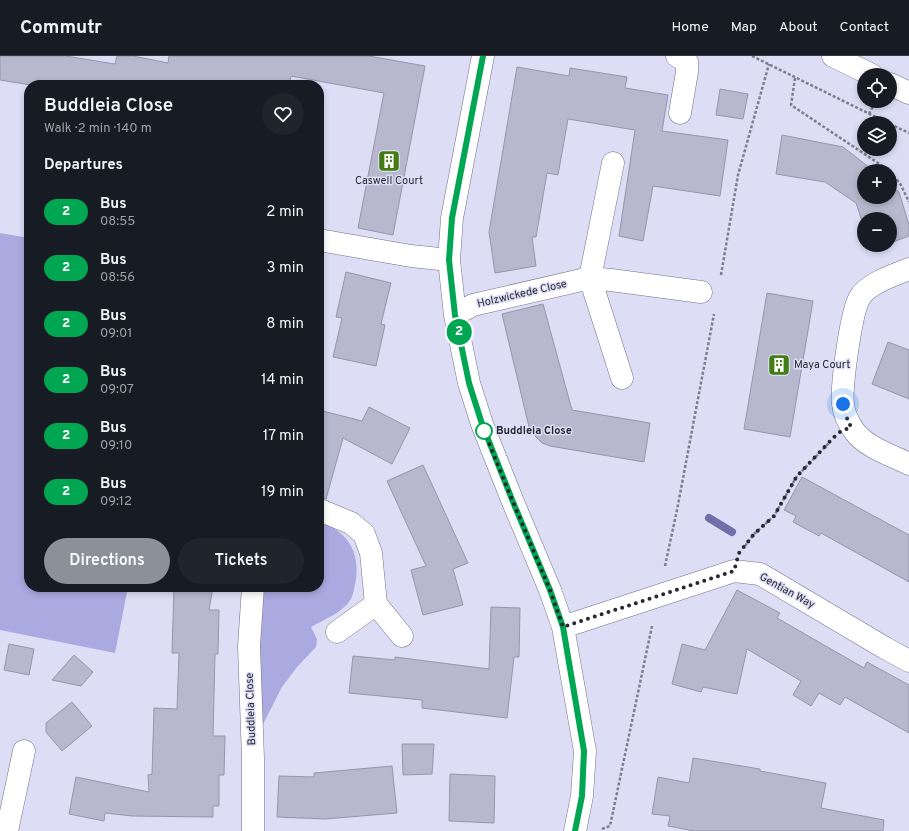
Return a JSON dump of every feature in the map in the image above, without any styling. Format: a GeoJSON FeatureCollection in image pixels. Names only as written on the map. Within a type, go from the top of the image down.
{"type":"FeatureCollection","features":[{"type":"Feature","properties":{"kind":"street"},"geometry":{"type":"LineString","coordinates":[[483,56],[452,218],[449,260],[455,315],[469,383],[482,424],[550,590],[563,627],[584,751],[582,796],[575,831]]}},
{"type":"Feature","properties":{"kind":"street"},"geometry":{"type":"LineString","coordinates":[[677,56],[687,62],[687,72],[680,113]]}},
{"type":"Feature","properties":{"kind":"street"},"geometry":{"type":"LineString","coordinates":[[833,56],[858,68]]}},
{"type":"Feature","properties":{"kind":"street"},"geometry":{"type":"LineString","coordinates":[[897,87],[909,93]]}},
{"type":"Feature","properties":{"kind":"street"},"geometry":{"type":"LineString","coordinates":[[613,162],[590,278],[622,378]]}},
{"type":"Feature","properties":{"kind":"street"},"geometry":{"type":"LineString","coordinates":[[324,241],[411,256],[449,260]]}},
{"type":"Feature","properties":{"kind":"street"},"geometry":{"type":"LineString","coordinates":[[909,269],[870,287],[860,297],[854,309],[842,388],[843,404],[851,427],[862,439],[878,449],[909,464]]}},
{"type":"Feature","properties":{"kind":"street","name":"Holzwickede Close"},"geometry":{"type":"LineString","coordinates":[[455,315],[473,305],[590,278],[701,292]]}},
{"type":"Feature","properties":{"kind":"street"},"geometry":{"type":"LineString","coordinates":[[324,512],[351,523],[364,534],[371,553],[376,604],[402,636]]}},
{"type":"Feature","properties":{"kind":"street","name":"Gentian Way"},"geometry":{"type":"LineString","coordinates":[[563,627],[734,571],[760,574],[909,661]]}},
{"type":"Feature","properties":{"kind":"street","name":"Buddleia Close"},"geometry":{"type":"LineString","coordinates":[[253,592],[249,646],[253,759],[253,831]]}},
{"type":"Feature","properties":{"kind":"street"},"geometry":{"type":"LineString","coordinates":[[337,632],[376,604]]}},
{"type":"Feature","properties":{"kind":"street"},"geometry":{"type":"LineString","coordinates":[[7,831],[24,751]]}},
{"type":"Feature","properties":{"kind":"path"},"geometry":{"type":"LineString","coordinates":[[752,56],[873,116]]}},
{"type":"Feature","properties":{"kind":"path"},"geometry":{"type":"LineString","coordinates":[[720,281],[738,175],[769,64]]}},
{"type":"Feature","properties":{"kind":"path"},"geometry":{"type":"LineString","coordinates":[[795,78],[791,105],[880,164]]}},
{"type":"Feature","properties":{"kind":"path"},"geometry":{"type":"LineString","coordinates":[[869,114],[872,108]]}},
{"type":"Feature","properties":{"kind":"path"},"geometry":{"type":"LineString","coordinates":[[897,128],[909,133]]}},
{"type":"Feature","properties":{"kind":"path"},"geometry":{"type":"LineString","coordinates":[[897,180],[909,202]]}},
{"type":"Feature","properties":{"kind":"path"},"geometry":{"type":"LineString","coordinates":[[600,829],[610,826],[677,510],[715,311]]}},
{"type":"Feature","properties":{"kind":"path"},"geometry":{"type":"LineString","coordinates":[[734,571],[739,553],[754,534],[774,516],[797,476],[838,433],[851,427]]}},
{"type":"Feature","properties":{"kind":"shaded area"},"geometry":{"type":"Polygon","coordinates":[[[0,233],[24,237],[24,592],[127,592],[115,653],[0,630],[0,233]]]}},
{"type":"Feature","properties":{"kind":"shaded area"},"geometry":{"type":"Polygon","coordinates":[[[324,524],[333,528],[346,539],[354,552],[357,568],[353,594],[351,599],[343,608],[311,627],[317,639],[316,647],[297,667],[282,687],[260,730],[260,638],[263,592],[324,592],[324,524]]]}},
{"type":"Feature","properties":{"kind":"building"},"geometry":{"type":"Polygon","coordinates":[[[0,56],[66,56],[115,64],[117,56],[133,56],[168,63],[169,56],[369,56],[425,66],[393,235],[358,228],[384,93],[324,82],[324,80],[313,80],[291,76],[290,80],[24,80],[24,84],[0,80],[0,56]]]}},
{"type":"Feature","properties":{"kind":"building"},"geometry":{"type":"Polygon","coordinates":[[[517,67],[569,76],[570,68],[627,77],[625,88],[668,95],[662,131],[728,140],[720,196],[653,186],[643,241],[619,236],[635,130],[568,119],[558,175],[547,173],[536,237],[532,237],[536,266],[495,273],[489,232],[517,67]]]}},
{"type":"Feature","properties":{"kind":"building"},"geometry":{"type":"Polygon","coordinates":[[[720,89],[748,94],[743,119],[716,115],[720,89]]]}},
{"type":"Feature","properties":{"kind":"building"},"geometry":{"type":"Polygon","coordinates":[[[782,135],[843,147],[865,164],[857,164],[857,204],[897,204],[897,190],[899,192],[909,225],[909,236],[897,240],[897,212],[859,212],[856,203],[825,182],[776,174],[782,135]]]}},
{"type":"Feature","properties":{"kind":"building"},"geometry":{"type":"Polygon","coordinates":[[[346,272],[391,283],[381,324],[385,325],[376,366],[333,357],[342,318],[336,317],[346,272]]]}},
{"type":"Feature","properties":{"kind":"building","name":"Maya Court"},"geometry":{"type":"Polygon","coordinates":[[[767,293],[813,301],[790,437],[744,429],[767,293]]]}},
{"type":"Feature","properties":{"kind":"building"},"geometry":{"type":"Polygon","coordinates":[[[543,304],[572,410],[650,423],[644,462],[550,446],[542,443],[530,431],[502,314],[543,304]]]}},
{"type":"Feature","properties":{"kind":"building"},"geometry":{"type":"Polygon","coordinates":[[[888,342],[909,350],[909,399],[872,384],[888,342]]]}},
{"type":"Feature","properties":{"kind":"building"},"geometry":{"type":"Polygon","coordinates":[[[369,407],[410,428],[392,464],[343,438],[326,499],[324,499],[324,411],[362,421],[369,407]]]}},
{"type":"Feature","properties":{"kind":"building"},"geometry":{"type":"Polygon","coordinates":[[[423,465],[468,563],[453,569],[463,605],[423,615],[411,570],[426,566],[387,481],[423,465]]]}},
{"type":"Feature","properties":{"kind":"building"},"geometry":{"type":"Polygon","coordinates":[[[802,477],[909,535],[909,582],[821,533],[819,536],[793,522],[796,516],[784,510],[802,477]]]}},
{"type":"Feature","properties":{"kind":"building"},"geometry":{"type":"Polygon","coordinates":[[[737,590],[780,613],[777,618],[864,668],[867,662],[909,685],[909,733],[845,697],[840,705],[819,693],[811,706],[793,695],[801,681],[747,649],[737,694],[703,687],[701,692],[672,684],[682,644],[705,650],[737,590]]]}},
{"type":"Feature","properties":{"kind":"building"},"geometry":{"type":"Polygon","coordinates":[[[174,592],[212,592],[209,610],[219,610],[218,654],[215,654],[213,736],[225,736],[224,775],[219,775],[219,806],[213,806],[213,817],[132,816],[105,813],[104,821],[69,814],[76,777],[149,792],[148,775],[152,774],[154,708],[177,709],[179,653],[172,653],[174,592]]]}},
{"type":"Feature","properties":{"kind":"building"},"geometry":{"type":"Polygon","coordinates":[[[491,607],[520,608],[519,657],[514,657],[507,718],[422,708],[422,700],[349,693],[353,656],[395,660],[395,657],[489,669],[491,607]]]}},
{"type":"Feature","properties":{"kind":"building"},"geometry":{"type":"Polygon","coordinates":[[[9,644],[34,649],[29,675],[4,670],[9,644]]]}},
{"type":"Feature","properties":{"kind":"building"},"geometry":{"type":"Polygon","coordinates":[[[74,655],[93,672],[81,686],[52,680],[74,655]]]}},
{"type":"Feature","properties":{"kind":"building"},"geometry":{"type":"Polygon","coordinates":[[[72,702],[92,726],[62,751],[46,732],[46,723],[72,702]]]}},
{"type":"Feature","properties":{"kind":"building"},"geometry":{"type":"Polygon","coordinates":[[[402,744],[434,744],[432,774],[403,775],[402,744]]]}},
{"type":"Feature","properties":{"kind":"building"},"geometry":{"type":"Polygon","coordinates":[[[693,758],[760,769],[760,771],[826,783],[821,808],[884,820],[883,831],[694,831],[668,826],[670,816],[652,814],[658,777],[689,783],[693,758]]]}},
{"type":"Feature","properties":{"kind":"building"},"geometry":{"type":"Polygon","coordinates":[[[392,766],[397,813],[325,819],[277,817],[279,776],[314,777],[314,773],[392,766]]]}},
{"type":"Feature","properties":{"kind":"building"},"geometry":{"type":"Polygon","coordinates":[[[450,774],[495,776],[494,823],[449,821],[450,774]]]}},
{"type":"Feature","properties":{"kind":"waterway"},"geometry":{"type":"LineString","coordinates":[[709,518],[732,532]]}},
{"type":"Feature","properties":{"kind":"bus line","name":"2"},"geometry":{"type":"LineString","coordinates":[[483,56],[452,218],[449,260],[455,315],[469,383],[482,424],[550,590],[563,627],[584,751],[582,796],[575,831]]}},
{"type":"Feature","properties":{"kind":"place","name":"Caswell Court"},"geometry":{"type":"Point","coordinates":[389,161]}},
{"type":"Feature","properties":{"kind":"place","name":"Maya Court"},"geometry":{"type":"Point","coordinates":[779,365]}},
{"type":"Feature","properties":{"kind":"place","name":"Buddleia Close"},"geometry":{"type":"Point","coordinates":[484,431]}},
{"type":"Feature","properties":{"kind":"route"},"geometry":{"type":"LineString","coordinates":[[484,431],[550,590],[563,627],[734,571],[739,553],[754,534],[774,516],[797,476],[838,433],[851,427],[843,404]]}}]}
